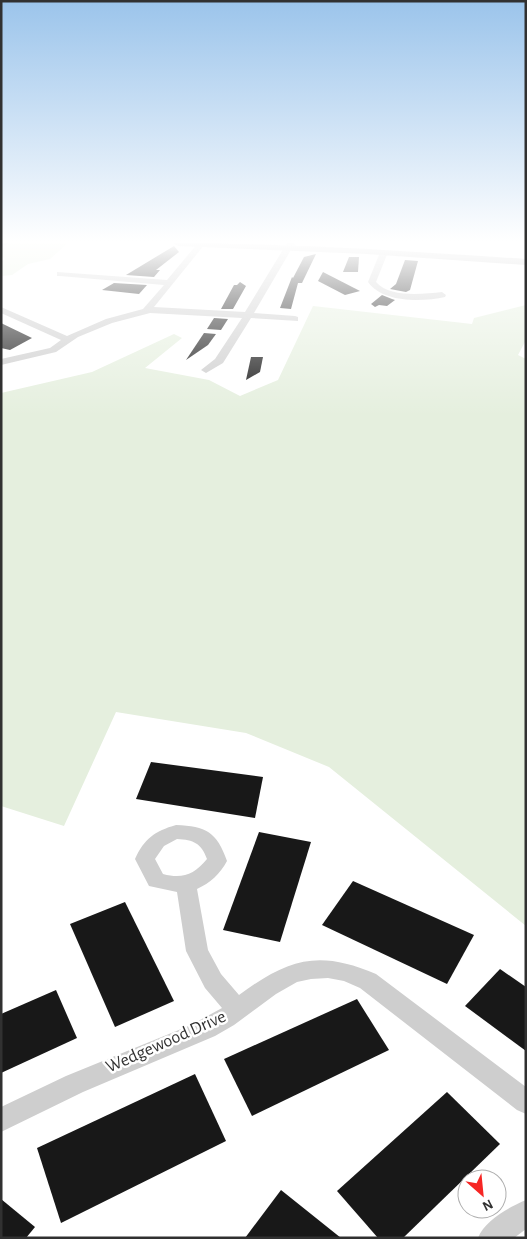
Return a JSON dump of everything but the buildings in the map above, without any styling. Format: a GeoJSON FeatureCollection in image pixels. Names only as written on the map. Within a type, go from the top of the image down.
{"type":"FeatureCollection","features":[{"type":"Feature","properties":{"kind":"street"},"geometry":{"type":"LineString","coordinates":[[147,310],[155,301]]}},
{"type":"Feature","properties":{"kind":"street"},"geometry":{"type":"LineString","coordinates":[[206,370],[219,361],[229,348],[257,301]]}},
{"type":"Feature","properties":{"kind":"street"},"geometry":{"type":"LineString","coordinates":[[1,310],[68,340]]}},
{"type":"Feature","properties":{"kind":"street"},"geometry":{"type":"LineString","coordinates":[[1,362],[53,350],[75,335],[110,321],[147,310],[295,319]]}},
{"type":"Feature","properties":{"kind":"street"},"geometry":{"type":"LineString","coordinates":[[186,886],[197,951],[213,981],[237,1009]]}},
{"type":"Feature","properties":{"kind":"street","name":"Wedgewood Drive"},"geometry":{"type":"LineString","coordinates":[[1,1120],[28,1105],[101,1072],[215,1024],[278,980],[316,969],[343,971],[362,978],[382,991],[526,1102]]}},
{"type":"Feature","properties":{"kind":"street"},"geometry":{"type":"LineString","coordinates":[[491,1238],[526,1213]]}},
{"type":"Feature","properties":{"kind":"green space"},"geometry":{"type":"Polygon","coordinates":[[[526,305],[526,340],[518,355],[526,359],[526,926],[329,767],[246,733],[116,712],[64,826],[1,806],[1,393],[92,372],[174,334],[182,338],[145,368],[209,380],[240,396],[278,380],[313,306],[472,324],[474,318],[526,305]]]}}]}
